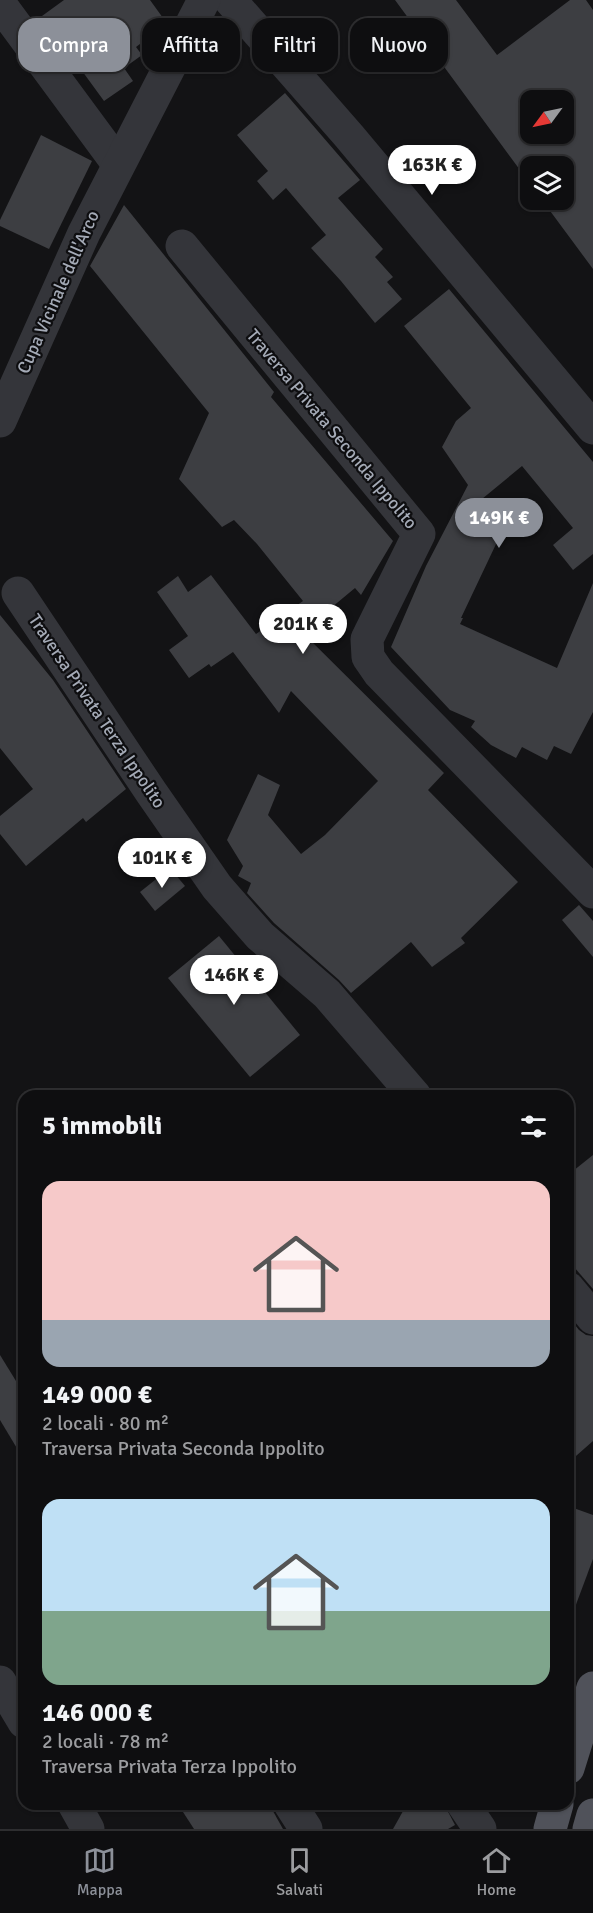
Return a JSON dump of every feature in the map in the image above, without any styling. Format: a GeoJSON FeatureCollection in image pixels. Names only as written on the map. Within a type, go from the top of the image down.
{"type":"FeatureCollection","features":[{"type":"Feature","properties":{"kind":"main road"},"geometry":{"type":"LineString","coordinates":[[574,1749],[593,1688]]}},
{"type":"Feature","properties":{"kind":"main road"},"geometry":{"type":"LineString","coordinates":[[550,1829],[555,1810]]}},
{"type":"Feature","properties":{"kind":"main road"},"geometry":{"type":"LineString","coordinates":[[589,1829],[593,1815]]}},
{"type":"Feature","properties":{"kind":"street","name":"Cupa Vicinale dell'Arco"},"geometry":{"type":"LineString","coordinates":[[0,421],[79,243],[204,0]]}},
{"type":"Feature","properties":{"kind":"street"},"geometry":{"type":"LineString","coordinates":[[230,0],[350,136],[593,428]]}},
{"type":"Feature","properties":{"kind":"street"},"geometry":{"type":"LineString","coordinates":[[0,4],[118,164]]}},
{"type":"Feature","properties":{"kind":"street","name":"Traversa Privata Seconda Ippolito"},"geometry":{"type":"LineString","coordinates":[[182,246],[419,534],[367,639],[368,657],[379,673],[593,892]]}},
{"type":"Feature","properties":{"kind":"street","name":"Traversa Privata Terza Ippolito"},"geometry":{"type":"LineString","coordinates":[[18,593],[151,792],[218,887],[260,936],[327,994],[410,1090]]}},
{"type":"Feature","properties":{"kind":"street"},"geometry":{"type":"LineString","coordinates":[[574,1295],[593,1318]]}},
{"type":"Feature","properties":{"kind":"street"},"geometry":{"type":"LineString","coordinates":[[0,1682],[18,1712]]}},
{"type":"Feature","properties":{"kind":"street"},"geometry":{"type":"LineString","coordinates":[[77,1810],[88,1829]]}},
{"type":"Feature","properties":{"kind":"street"},"geometry":{"type":"LineString","coordinates":[[294,1810],[306,1829]]}},
{"type":"Feature","properties":{"kind":"street"},"geometry":{"type":"LineString","coordinates":[[467,1810],[480,1829]]}},
{"type":"Feature","properties":{"kind":"building"},"geometry":{"type":"Polygon","coordinates":[[[64,0],[150,0],[163,18],[142,18],[142,42],[136,47],[142,55],[130,64],[130,18],[43,18],[42,16],[64,0]]]}},
{"type":"Feature","properties":{"kind":"building"},"geometry":{"type":"Polygon","coordinates":[[[395,0],[456,0],[497,55],[570,0],[586,0],[593,10],[593,269],[549,210],[574,210],[574,156],[520,156],[520,170],[448,72],[448,18],[408,18],[395,0]]]}},
{"type":"Feature","properties":{"kind":"building"},"geometry":{"type":"Polygon","coordinates":[[[83,72],[127,72],[133,81],[104,101],[83,72]]]}},
{"type":"Feature","properties":{"kind":"building"},"geometry":{"type":"Polygon","coordinates":[[[285,93],[360,180],[338,198],[383,249],[375,257],[393,277],[387,282],[402,299],[375,323],[311,248],[326,235],[286,188],[273,200],[257,181],[268,171],[237,135],[285,93]]]}},
{"type":"Feature","properties":{"kind":"building"},"geometry":{"type":"Polygon","coordinates":[[[41,135],[92,161],[49,249],[0,226],[0,220],[41,135]]]}},
{"type":"Feature","properties":{"kind":"building"},"geometry":{"type":"Polygon","coordinates":[[[124,205],[274,392],[271,397],[393,541],[361,595],[355,588],[302,632],[444,773],[428,790],[518,882],[461,938],[465,943],[432,967],[411,942],[351,993],[274,923],[247,893],[251,883],[238,876],[243,866],[227,840],[258,774],[280,785],[268,815],[301,854],[325,835],[378,781],[291,691],[279,713],[233,652],[211,667],[209,664],[189,678],[169,650],[188,636],[157,592],[178,576],[188,592],[211,575],[256,634],[303,601],[257,544],[234,520],[222,527],[179,479],[209,413],[90,266],[124,205]]]}},
{"type":"Feature","properties":{"kind":"building"},"geometry":{"type":"Polygon","coordinates":[[[449,289],[593,462],[593,554],[573,570],[553,545],[573,528],[522,466],[482,499],[506,523],[460,624],[557,668],[593,583],[593,712],[571,754],[554,746],[547,760],[522,747],[516,758],[491,745],[471,727],[475,721],[450,710],[391,647],[426,566],[468,485],[442,447],[456,421],[471,408],[404,326],[449,289]]]}},
{"type":"Feature","properties":{"kind":"building"},"geometry":{"type":"Polygon","coordinates":[[[0,615],[53,680],[126,789],[86,822],[83,818],[26,866],[0,834],[0,816],[33,789],[0,748],[0,615]]]}},
{"type":"Feature","properties":{"kind":"building"},"geometry":{"type":"Polygon","coordinates":[[[170,868],[185,886],[155,911],[140,892],[170,868]]]}},
{"type":"Feature","properties":{"kind":"building"},"geometry":{"type":"Polygon","coordinates":[[[579,905],[593,921],[593,957],[562,920],[579,905]]]}},
{"type":"Feature","properties":{"kind":"building"},"geometry":{"type":"Polygon","coordinates":[[[219,936],[300,1035],[250,1077],[168,978],[219,936]]]}},
{"type":"Feature","properties":{"kind":"building"},"geometry":{"type":"Polygon","coordinates":[[[593,1155],[593,1289],[574,1267],[574,1170],[593,1155]]]}},
{"type":"Feature","properties":{"kind":"building"},"geometry":{"type":"Polygon","coordinates":[[[574,1324],[586,1335],[593,1336],[593,1441],[574,1458],[574,1324]]]}},
{"type":"Feature","properties":{"kind":"building"},"geometry":{"type":"Polygon","coordinates":[[[0,1355],[18,1384],[18,1450],[0,1420],[0,1355]]]}},
{"type":"Feature","properties":{"kind":"building"},"geometry":{"type":"Polygon","coordinates":[[[574,1508],[593,1515],[593,1559],[574,1610],[574,1508]]]}},
{"type":"Feature","properties":{"kind":"building"},"geometry":{"type":"Polygon","coordinates":[[[186,1810],[272,1810],[283,1829],[194,1829],[183,1812],[186,1810]]]}},
{"type":"Feature","properties":{"kind":"building"},"geometry":{"type":"Polygon","coordinates":[[[404,1810],[447,1810],[455,1825],[448,1829],[393,1829],[404,1810]]]}}]}
